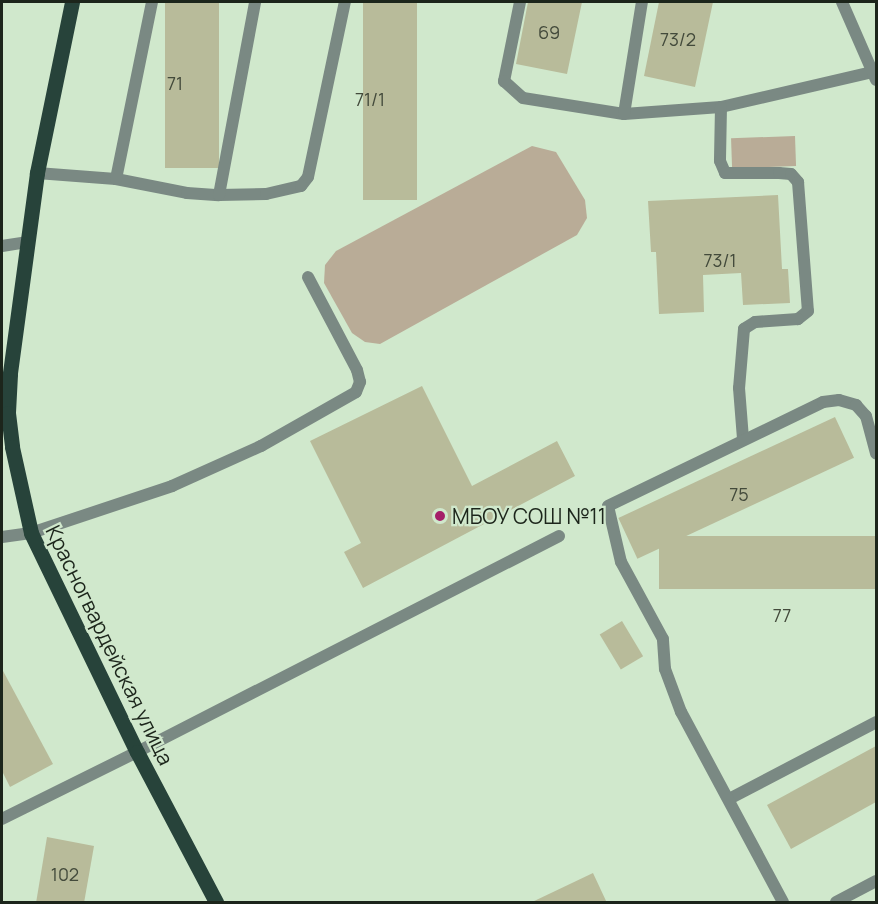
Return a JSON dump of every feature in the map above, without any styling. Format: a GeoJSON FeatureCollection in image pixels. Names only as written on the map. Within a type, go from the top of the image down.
{"type":"FeatureCollection","features":[{"type":"Feature","properties":{"kind":"main road","name":"Красногвардейская улица"},"geometry":{"type":"LineString","coordinates":[[72,2],[37,173],[8,413],[32,533],[137,752],[216,903]]}},
{"type":"Feature","properties":{"kind":"street"},"geometry":{"type":"LineString","coordinates":[[116,179],[152,2]]}},
{"type":"Feature","properties":{"kind":"street"},"geometry":{"type":"LineString","coordinates":[[219,195],[255,2]]}},
{"type":"Feature","properties":{"kind":"street"},"geometry":{"type":"LineString","coordinates":[[37,173],[116,179],[187,193],[219,195],[290,191],[308,177],[345,2]]}},
{"type":"Feature","properties":{"kind":"street"},"geometry":{"type":"LineString","coordinates":[[520,2],[504,81],[513,92],[524,98],[624,114],[721,107],[875,76],[842,2]]}},
{"type":"Feature","properties":{"kind":"street"},"geometry":{"type":"LineString","coordinates":[[624,114],[642,2]]}},
{"type":"Feature","properties":{"kind":"street"},"geometry":{"type":"LineString","coordinates":[[721,107],[720,161],[725,174],[791,174],[798,182],[808,311],[798,319],[755,322],[744,329],[739,388],[743,440]]}},
{"type":"Feature","properties":{"kind":"street"},"geometry":{"type":"LineString","coordinates":[[2,246],[27,242]]}},
{"type":"Feature","properties":{"kind":"street"},"geometry":{"type":"LineString","coordinates":[[2,537],[32,533],[172,486],[261,446],[356,392],[360,382],[357,370],[308,277]]}},
{"type":"Feature","properties":{"kind":"street"},"geometry":{"type":"LineString","coordinates":[[783,903],[681,712],[665,669],[663,639],[621,562],[608,506],[823,402],[839,400],[856,405],[866,416],[876,454]]}},
{"type":"Feature","properties":{"kind":"street"},"geometry":{"type":"LineString","coordinates":[[2,819],[559,536]]}},
{"type":"Feature","properties":{"kind":"street"},"geometry":{"type":"LineString","coordinates":[[729,799],[876,722]]}},
{"type":"Feature","properties":{"kind":"street"},"geometry":{"type":"LineString","coordinates":[[836,903],[876,881]]}},
{"type":"Feature","properties":{"kind":"shaded area"},"geometry":{"type":"Polygon","coordinates":[[[795,136],[796,166],[732,168],[731,138],[795,136]]]}},
{"type":"Feature","properties":{"kind":"shaded area"},"geometry":{"type":"Polygon","coordinates":[[[532,146],[556,152],[585,200],[587,218],[577,235],[380,344],[365,342],[352,333],[324,283],[325,265],[336,251],[532,146]]]}},
{"type":"Feature","properties":{"kind":"building"},"geometry":{"type":"Polygon","coordinates":[[[165,2],[219,2],[219,168],[165,168],[165,2]]]}},
{"type":"Feature","properties":{"kind":"building"},"geometry":{"type":"Polygon","coordinates":[[[363,2],[417,2],[417,200],[363,200],[363,2]]]}},
{"type":"Feature","properties":{"kind":"building"},"geometry":{"type":"Polygon","coordinates":[[[528,2],[582,2],[567,74],[516,64],[528,2]]]}},
{"type":"Feature","properties":{"kind":"building"},"geometry":{"type":"Polygon","coordinates":[[[659,2],[713,2],[695,87],[644,76],[659,2]]]}},
{"type":"Feature","properties":{"kind":"building"},"geometry":{"type":"Polygon","coordinates":[[[778,195],[782,269],[788,269],[790,303],[743,305],[741,273],[703,275],[704,312],[659,314],[656,252],[651,252],[648,201],[778,195]]]}},
{"type":"Feature","properties":{"kind":"building"},"geometry":{"type":"Polygon","coordinates":[[[422,386],[472,486],[557,441],[575,476],[363,588],[344,552],[361,543],[310,441],[422,386]]]}},
{"type":"Feature","properties":{"kind":"building"},"geometry":{"type":"Polygon","coordinates":[[[835,417],[854,458],[637,559],[618,518],[835,417]]]}},
{"type":"Feature","properties":{"kind":"building"},"geometry":{"type":"Polygon","coordinates":[[[659,536],[876,536],[876,589],[659,589],[659,536]]]}},
{"type":"Feature","properties":{"kind":"building"},"geometry":{"type":"Polygon","coordinates":[[[622,621],[643,656],[621,670],[600,634],[622,621]]]}},
{"type":"Feature","properties":{"kind":"building"},"geometry":{"type":"Polygon","coordinates":[[[2,669],[53,764],[10,787],[2,771],[2,669]]]}},
{"type":"Feature","properties":{"kind":"building"},"geometry":{"type":"Polygon","coordinates":[[[876,746],[876,802],[791,849],[767,805],[876,746]]]}},
{"type":"Feature","properties":{"kind":"building"},"geometry":{"type":"Polygon","coordinates":[[[47,837],[94,846],[84,903],[36,903],[47,837]]]}},
{"type":"Feature","properties":{"kind":"building"},"geometry":{"type":"Polygon","coordinates":[[[593,873],[607,903],[530,903],[593,873]]]}},
{"type":"Feature","properties":{"kind":"place","name":"МБОУ СОШ №11"},"geometry":{"type":"Point","coordinates":[440,516]}}]}
